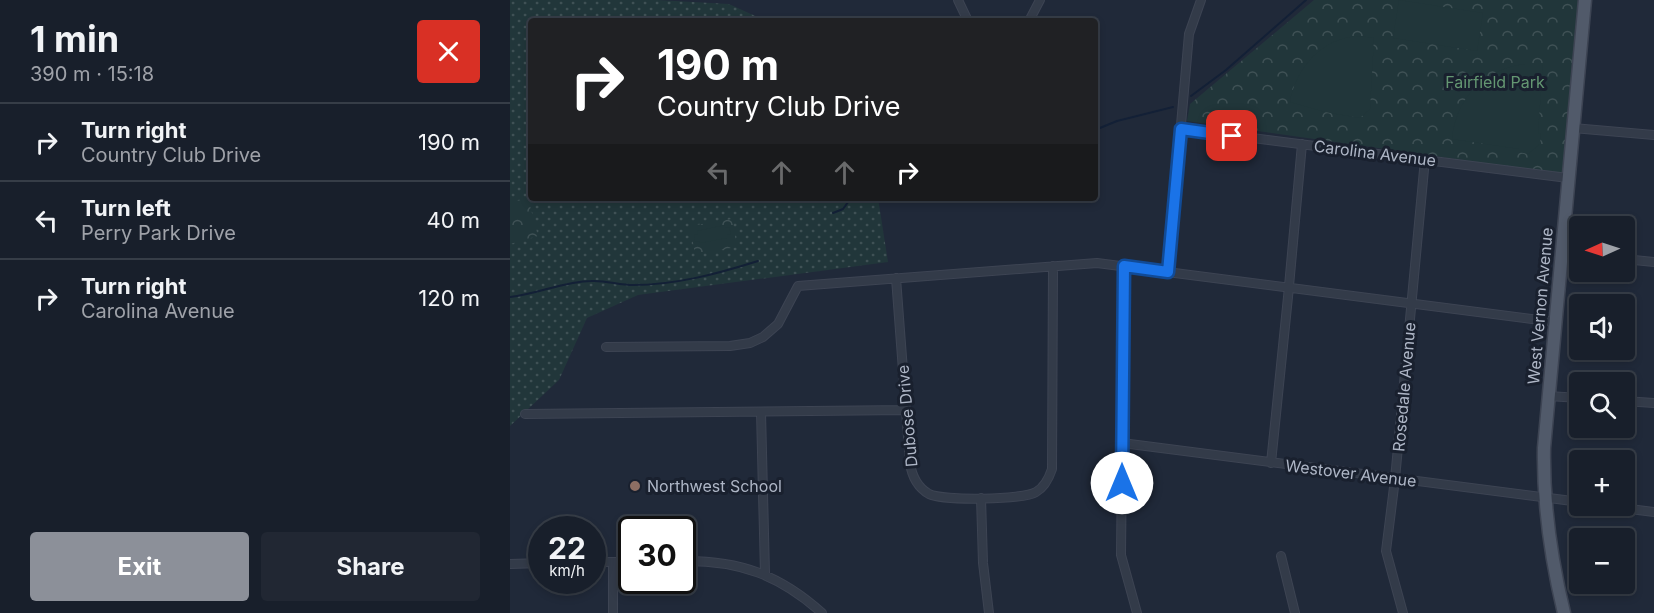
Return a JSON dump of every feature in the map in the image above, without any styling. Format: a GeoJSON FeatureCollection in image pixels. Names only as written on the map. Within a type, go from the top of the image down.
{"type":"FeatureCollection","features":[{"type":"Feature","properties":{"kind":"main road","name":"West Vernon Avenue"},"geometry":{"type":"LineString","coordinates":[[1564,613],[1548,535],[1544,448],[1585,0]]}},
{"type":"Feature","properties":{"kind":"street"},"geometry":{"type":"LineString","coordinates":[[958,0],[967,18]]}},
{"type":"Feature","properties":{"kind":"street"},"geometry":{"type":"LineString","coordinates":[[1031,18],[1040,0]]}},
{"type":"Feature","properties":{"kind":"street"},"geometry":{"type":"LineString","coordinates":[[1168,272],[1189,34],[1201,0]]}},
{"type":"Feature","properties":{"kind":"street"},"geometry":{"type":"LineString","coordinates":[[1573,128],[1654,135]]}},
{"type":"Feature","properties":{"kind":"street","name":"Carolina Avenue"},"geometry":{"type":"LineString","coordinates":[[1181,129],[1568,178]]}},
{"type":"Feature","properties":{"kind":"street"},"geometry":{"type":"LineString","coordinates":[[1271,463],[1302,144]]}},
{"type":"Feature","properties":{"kind":"street","name":"Rosedale Avenue"},"geometry":{"type":"LineString","coordinates":[[1403,613],[1386,551],[1395,479],[1425,159]]}},
{"type":"Feature","properties":{"kind":"street"},"geometry":{"type":"LineString","coordinates":[[1561,254],[1569,255]]}},
{"type":"Feature","properties":{"kind":"street"},"geometry":{"type":"LineString","coordinates":[[1635,261],[1654,262]]}},
{"type":"Feature","properties":{"kind":"street"},"geometry":{"type":"LineString","coordinates":[[606,347],[730,346],[750,343],[763,337],[778,324],[798,286],[1097,263],[1555,322]]}},
{"type":"Feature","properties":{"kind":"street","name":"Dubose Drive"},"geometry":{"type":"LineString","coordinates":[[896,278],[911,474],[921,488],[944,498],[1029,495],[1042,488],[1050,477],[1052,469],[1053,266]]}},
{"type":"Feature","properties":{"kind":"street"},"geometry":{"type":"LineString","coordinates":[[1124,266],[1120,555],[1137,613]]}},
{"type":"Feature","properties":{"kind":"street"},"geometry":{"type":"LineString","coordinates":[[1548,396],[1569,397]]}},
{"type":"Feature","properties":{"kind":"street"},"geometry":{"type":"LineString","coordinates":[[1635,402],[1654,403]]}},
{"type":"Feature","properties":{"kind":"street"},"geometry":{"type":"LineString","coordinates":[[525,414],[906,410]]}},
{"type":"Feature","properties":{"kind":"street"},"geometry":{"type":"LineString","coordinates":[[761,412],[765,574]]}},
{"type":"Feature","properties":{"kind":"street","name":"Westover Avenue"},"geometry":{"type":"LineString","coordinates":[[1122,443],[1569,500]]}},
{"type":"Feature","properties":{"kind":"street"},"geometry":{"type":"LineString","coordinates":[[981,498],[982,552],[989,613]]}},
{"type":"Feature","properties":{"kind":"street"},"geometry":{"type":"LineString","coordinates":[[1635,510],[1654,512]]}},
{"type":"Feature","properties":{"kind":"street"},"geometry":{"type":"LineString","coordinates":[[1281,556],[1295,613]]}},
{"type":"Feature","properties":{"kind":"street"},"geometry":{"type":"LineString","coordinates":[[696,561],[718,562],[765,574],[806,598],[822,613]]}},
{"type":"Feature","properties":{"kind":"street"},"geometry":{"type":"LineString","coordinates":[[606,562],[618,562]]}},
{"type":"Feature","properties":{"kind":"street"},"geometry":{"type":"LineString","coordinates":[[613,562],[614,613]]}},
{"type":"Feature","properties":{"kind":"street"},"geometry":{"type":"LineString","coordinates":[[510,564],[528,563]]}},
{"type":"Feature","properties":{"kind":"green space"},"geometry":{"type":"Polygon","coordinates":[[[510,0],[657,0],[729,4],[759,18],[528,18],[528,201],[878,201],[888,262],[638,295],[587,318],[559,380],[510,426],[510,0]]]}},
{"type":"Feature","properties":{"kind":"green space","name":"Fairfield Park"},"geometry":{"type":"Polygon","coordinates":[[[1314,0],[1587,0],[1569,175],[1187,121],[1190,104],[1314,0]]]}},
{"type":"Feature","properties":{"kind":"green space"},"geometry":{"type":"Polygon","coordinates":[[[1399,0],[1483,13],[1477,51],[1393,38],[1399,0]]]}},
{"type":"Feature","properties":{"kind":"green space"},"geometry":{"type":"Polygon","coordinates":[[[1359,36],[1374,38],[1370,109],[1360,118],[1325,112],[1290,102],[1298,78],[1313,57],[1334,42],[1359,36]]]}},
{"type":"Feature","properties":{"kind":"green space"},"geometry":{"type":"Polygon","coordinates":[[[1526,64],[1543,64],[1538,133],[1541,134],[1540,144],[1528,154],[1519,152],[1519,149],[1452,139],[1459,111],[1475,88],[1497,72],[1526,64]]]}},
{"type":"Feature","properties":{"kind":"green space"},"geometry":{"type":"Polygon","coordinates":[[[528,198],[538,236],[510,244],[510,203],[528,198]]]}},
{"type":"Feature","properties":{"kind":"green space"},"geometry":{"type":"Polygon","coordinates":[[[732,219],[737,247],[695,254],[690,226],[732,219]]]}},
{"type":"Feature","properties":{"kind":"green space"},"geometry":{"type":"Polygon","coordinates":[[[725,225],[725,228],[729,227],[731,234],[727,235],[727,238],[695,242],[694,235],[698,234],[697,231],[725,225]]]}},
{"type":"Feature","properties":{"kind":"waterway"},"geometry":{"type":"LineString","coordinates":[[1191,96],[1226,70],[1306,0]]}},
{"type":"Feature","properties":{"kind":"waterway"},"geometry":{"type":"LineString","coordinates":[[1098,129],[1117,121],[1173,107]]}},
{"type":"Feature","properties":{"kind":"waterway"},"geometry":{"type":"LineString","coordinates":[[833,213],[843,209],[849,201]]}},
{"type":"Feature","properties":{"kind":"waterway"},"geometry":{"type":"LineString","coordinates":[[510,297],[581,282],[602,281],[649,285],[680,281],[758,261]]}},
{"type":"Feature","properties":{"kind":"place","name":"Northwest School"},"geometry":{"type":"Point","coordinates":[635,486]}},
{"type":"Feature","properties":{"kind":"route"},"geometry":{"type":"LineString","coordinates":[[1122,483],[1124,266],[1168,272],[1181,129],[1232,136]]}}]}
